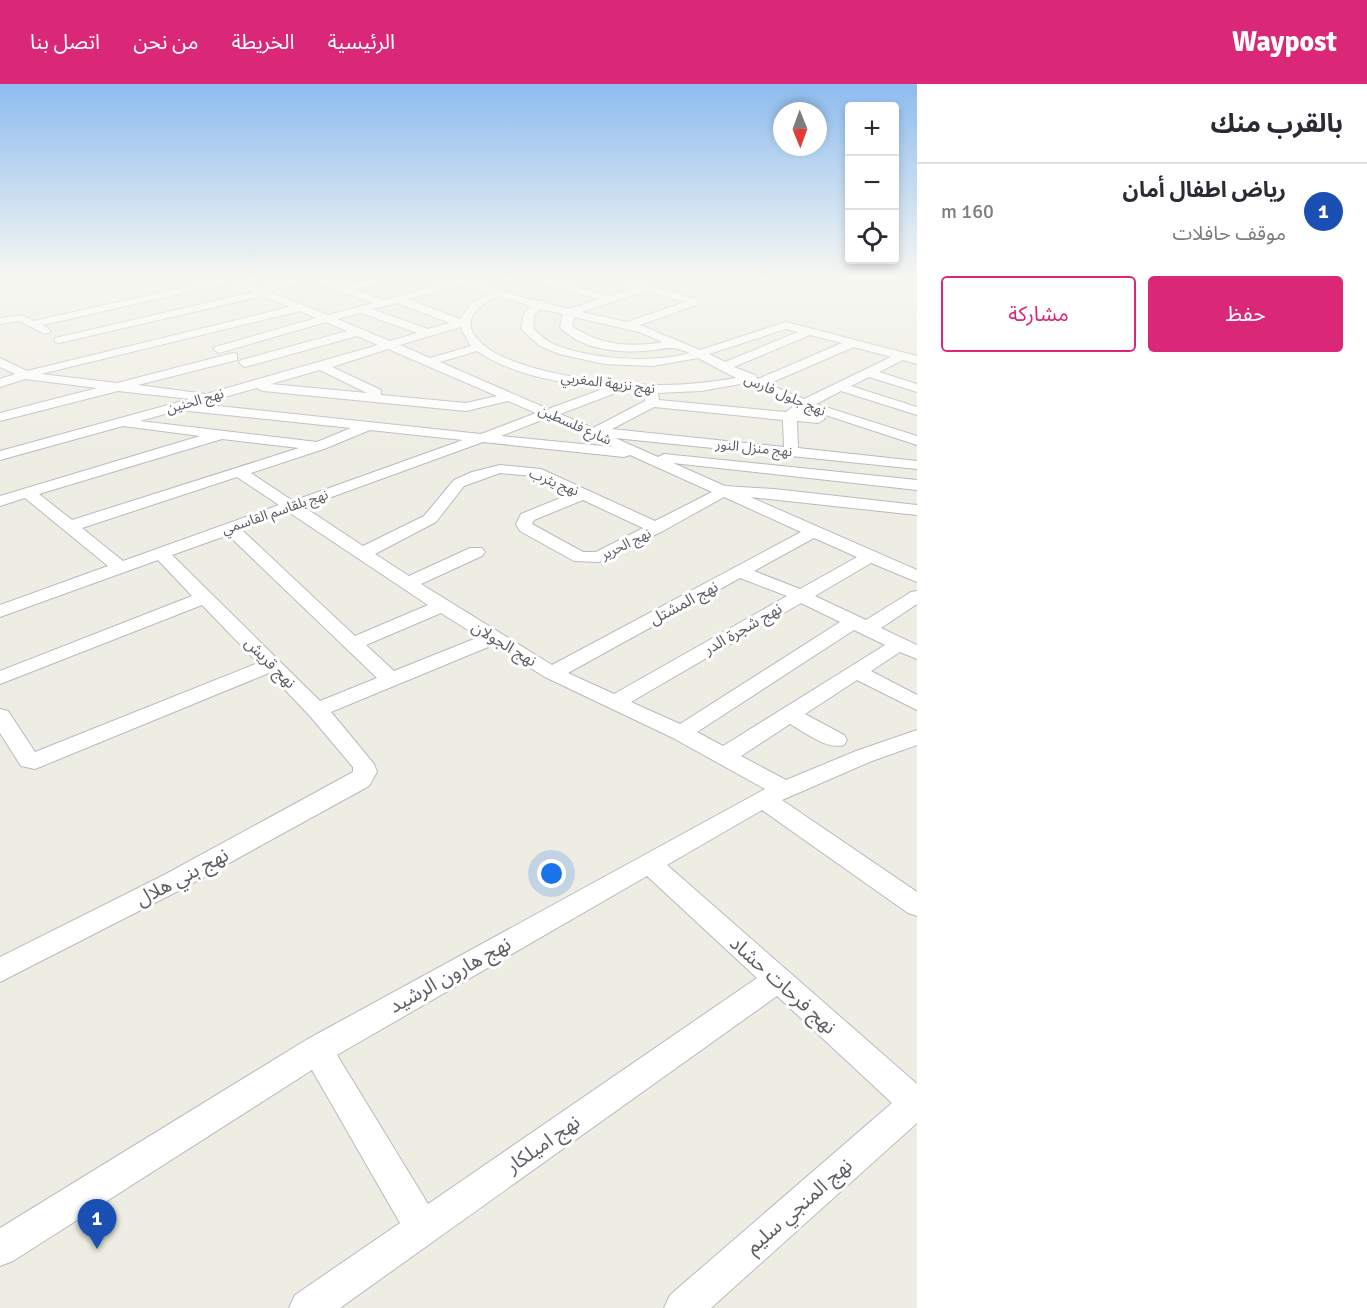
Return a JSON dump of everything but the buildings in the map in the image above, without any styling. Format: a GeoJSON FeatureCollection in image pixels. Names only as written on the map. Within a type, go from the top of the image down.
{"type":"FeatureCollection","features":[{"type":"Feature","properties":{"kind":"street"},"geometry":{"type":"LineString","coordinates":[[53,336],[92,359]]}},
{"type":"Feature","properties":{"kind":"street"},"geometry":{"type":"LineString","coordinates":[[59,340],[75,336]]}},
{"type":"Feature","properties":{"kind":"street"},"geometry":{"type":"LineString","coordinates":[[0,383],[184,336]]}},
{"type":"Feature","properties":{"kind":"street"},"geometry":{"type":"LineString","coordinates":[[191,336],[273,379]]}},
{"type":"Feature","properties":{"kind":"street"},"geometry":{"type":"LineString","coordinates":[[219,349],[266,336]]}},
{"type":"Feature","properties":{"kind":"street"},"geometry":{"type":"LineString","coordinates":[[245,363],[343,336]]}},
{"type":"Feature","properties":{"kind":"street","name":"شارع فلسطين"},"geometry":{"type":"LineString","coordinates":[[366,336],[472,380],[504,398],[593,432],[917,577]]}},
{"type":"Feature","properties":{"kind":"street","name":"نهج الحنين"},"geometry":{"type":"LineString","coordinates":[[0,456],[321,366],[418,336]]}},
{"type":"Feature","properties":{"kind":"street"},"geometry":{"type":"LineString","coordinates":[[429,362],[478,347],[468,336]]}},
{"type":"Feature","properties":{"kind":"street"},"geometry":{"type":"LineString","coordinates":[[536,336],[544,344],[559,350],[582,356],[630,362],[670,361],[704,354],[752,336]]}},
{"type":"Feature","properties":{"kind":"street"},"geometry":{"type":"LineString","coordinates":[[579,336],[592,341],[634,346],[660,345],[671,340]]}},
{"type":"Feature","properties":{"kind":"street","name":"نهج جلول فارس"},"geometry":{"type":"LineString","coordinates":[[662,336],[729,365],[752,380]]}},
{"type":"Feature","properties":{"kind":"street","name":"نهج جلول فارس"},"geometry":{"type":"LineString","coordinates":[[669,336],[752,380],[806,404],[849,429],[917,439]]}},
{"type":"Feature","properties":{"kind":"street"},"geometry":{"type":"LineString","coordinates":[[729,365],[798,336]]}},
{"type":"Feature","properties":{"kind":"street"},"geometry":{"type":"LineString","coordinates":[[828,336],[917,360]]}},
{"type":"Feature","properties":{"kind":"street","name":"نهج نزيهة المغربي"},"geometry":{"type":"LineString","coordinates":[[478,347],[513,366],[619,387],[652,396],[752,380],[852,343]]}},
{"type":"Feature","properties":{"kind":"street"},"geometry":{"type":"LineString","coordinates":[[386,346],[504,398]]}},
{"type":"Feature","properties":{"kind":"street"},"geometry":{"type":"LineString","coordinates":[[472,380],[559,350]]}},
{"type":"Feature","properties":{"kind":"street"},"geometry":{"type":"LineString","coordinates":[[790,416],[806,404],[903,356]]}},
{"type":"Feature","properties":{"kind":"street"},"geometry":{"type":"LineString","coordinates":[[0,417],[233,357]]}},
{"type":"Feature","properties":{"kind":"street"},"geometry":{"type":"LineString","coordinates":[[3,366],[25,376],[208,397]]}},
{"type":"Feature","properties":{"kind":"street"},"geometry":{"type":"LineString","coordinates":[[321,366],[387,398]]}},
{"type":"Feature","properties":{"kind":"street"},"geometry":{"type":"LineString","coordinates":[[868,373],[917,388]]}},
{"type":"Feature","properties":{"kind":"street"},"geometry":{"type":"LineString","coordinates":[[250,385],[466,407],[504,398]]}},
{"type":"Feature","properties":{"kind":"street","name":"نهج بلقاسم القاسمي"},"geometry":{"type":"LineString","coordinates":[[0,611],[550,414],[619,387]]}},
{"type":"Feature","properties":{"kind":"street"},"geometry":{"type":"LineString","coordinates":[[840,387],[917,411]]}},
{"type":"Feature","properties":{"kind":"street"},"geometry":{"type":"LineString","coordinates":[[593,432],[652,396],[678,423],[731,428],[790,416],[849,429],[852,459]]}},
{"type":"Feature","properties":{"kind":"street","name":"نهج جلول فارس"},"geometry":{"type":"LineString","coordinates":[[806,404],[917,439]]}},
{"type":"Feature","properties":{"kind":"street"},"geometry":{"type":"LineString","coordinates":[[179,406],[917,485]]}},
{"type":"Feature","properties":{"kind":"street"},"geometry":{"type":"LineString","coordinates":[[790,416],[791,452]]}},
{"type":"Feature","properties":{"kind":"street"},"geometry":{"type":"LineString","coordinates":[[118,423],[320,446]]}},
{"type":"Feature","properties":{"kind":"street","name":"نهج منزل النور"},"geometry":{"type":"LineString","coordinates":[[593,432],[678,423],[731,428],[791,452],[917,465]]}},
{"type":"Feature","properties":{"kind":"street"},"geometry":{"type":"LineString","coordinates":[[71,526],[320,446],[369,425]]}},
{"type":"Feature","properties":{"kind":"street"},"geometry":{"type":"LineString","coordinates":[[0,501],[223,434]]}},
{"type":"Feature","properties":{"kind":"street","name":"نهج يثرب"},"geometry":{"type":"LineString","coordinates":[[363,553],[425,522],[459,483],[500,469],[522,470],[543,475],[657,528]]}},
{"type":"Feature","properties":{"kind":"street","name":"نهج الجولان"},"geometry":{"type":"LineString","coordinates":[[239,472],[442,606],[552,673],[681,733],[724,756],[917,906]]}},
{"type":"Feature","properties":{"kind":"street"},"geometry":{"type":"LineString","coordinates":[[725,491],[774,494],[917,510]]}},
{"type":"Feature","properties":{"kind":"street","name":"نهج الحرير"},"geometry":{"type":"LineString","coordinates":[[583,494],[527,517],[524,524],[526,528],[586,559],[599,557],[725,491]]}},
{"type":"Feature","properties":{"kind":"street"},"geometry":{"type":"LineString","coordinates":[[27,492],[121,568]]}},
{"type":"Feature","properties":{"kind":"street"},"geometry":{"type":"LineString","coordinates":[[230,527],[391,680]]}},
{"type":"Feature","properties":{"kind":"street","name":"نهج المشتل"},"geometry":{"type":"LineString","coordinates":[[552,673],[814,531]]}},
{"type":"Feature","properties":{"kind":"street"},"geometry":{"type":"LineString","coordinates":[[408,583],[476,552]]}},
{"type":"Feature","properties":{"kind":"street","name":"نهج قريش"},"geometry":{"type":"LineString","coordinates":[[160,553],[317,710],[363,764],[366,770],[361,780]]}},
{"type":"Feature","properties":{"kind":"street","name":"نهج شجرة الدر"},"geometry":{"type":"LineString","coordinates":[[615,702],[871,556]]}},
{"type":"Feature","properties":{"kind":"street"},"geometry":{"type":"LineString","coordinates":[[741,572],[799,596],[908,649]]}},
{"type":"Feature","properties":{"kind":"street"},"geometry":{"type":"LineString","coordinates":[[681,733],[860,625],[917,596]]}},
{"type":"Feature","properties":{"kind":"street"},"geometry":{"type":"LineString","coordinates":[[0,678],[206,597]]}},
{"type":"Feature","properties":{"kind":"street"},"geometry":{"type":"LineString","coordinates":[[352,644],[442,606]]}},
{"type":"Feature","properties":{"kind":"street"},"geometry":{"type":"LineString","coordinates":[[317,710],[494,638]]}},
{"type":"Feature","properties":{"kind":"street"},"geometry":{"type":"LineString","coordinates":[[724,756],[855,671],[908,649]]}},
{"type":"Feature","properties":{"kind":"street"},"geometry":{"type":"LineString","coordinates":[[0,716],[29,761],[32,761],[271,665]]}},
{"type":"Feature","properties":{"kind":"street"},"geometry":{"type":"LineString","coordinates":[[855,671],[917,703]]}},
{"type":"Feature","properties":{"kind":"street"},"geometry":{"type":"LineString","coordinates":[[788,714],[836,740]]}},
{"type":"Feature","properties":{"kind":"street","name":"نهج هارون الرشيد"},"geometry":{"type":"LineString","coordinates":[[0,1248],[317,1050],[774,794],[910,746]]}},
{"type":"Feature","properties":{"kind":"street","name":"نهج بني هلال"},"geometry":{"type":"LineString","coordinates":[[0,970],[173,882],[361,780]]}},
{"type":"Feature","properties":{"kind":"street","name":"نهج فرحات حشاد"},"geometry":{"type":"LineString","coordinates":[[649,863],[916,1105]]}},
{"type":"Feature","properties":{"kind":"street","name":"نهج اميلكار"},"geometry":{"type":"LineString","coordinates":[[308,1308],[777,980]]}},
{"type":"Feature","properties":{"kind":"street"},"geometry":{"type":"LineString","coordinates":[[317,1050],[423,1229]]}},
{"type":"Feature","properties":{"kind":"street","name":"نهج المنجي سليم"},"geometry":{"type":"LineString","coordinates":[[683,1308],[916,1105]]}},
{"type":"Feature","properties":{"kind":"place","name":"رياض اطفال أمان"},"geometry":{"type":"Point","coordinates":[97,1249]}}]}
